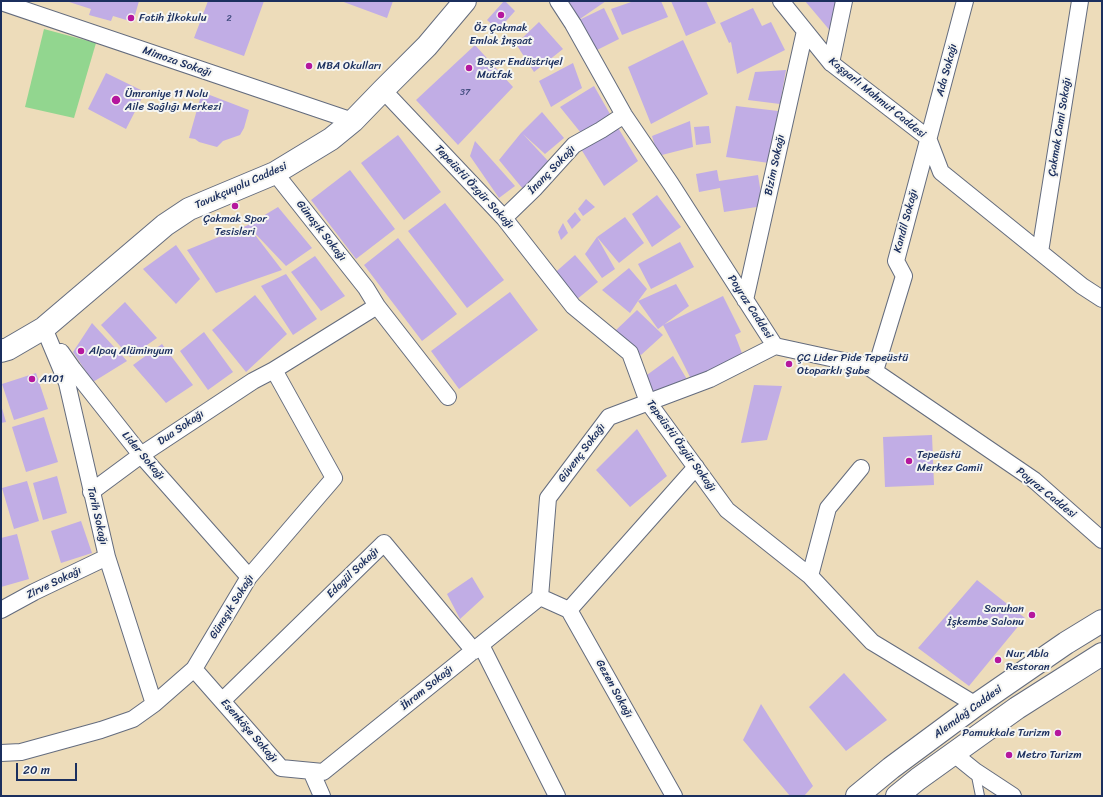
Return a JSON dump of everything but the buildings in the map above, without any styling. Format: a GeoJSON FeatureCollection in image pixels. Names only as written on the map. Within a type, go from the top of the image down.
{"type":"FeatureCollection","features":[{"type":"Feature","properties":{"kind":"main road","name":"Tavukçuyolu Caddesi"},"geometry":{"type":"LineString","coordinates":[[1,350],[8,349],[44,328],[165,225],[189,209],[275,173],[331,139],[353,121],[427,46],[465,1]]}},
{"type":"Feature","properties":{"kind":"main road","name":"Alemdağ Caddesi"},"geometry":{"type":"LineString","coordinates":[[857,796],[891,768],[976,705],[1066,643],[1102,621]]}},
{"type":"Feature","properties":{"kind":"main road"},"geometry":{"type":"LineString","coordinates":[[897,796],[918,779],[1017,708],[1102,654]]}},
{"type":"Feature","properties":{"kind":"street","name":"Poyraz Caddesi"},"geometry":{"type":"LineString","coordinates":[[558,1],[573,24],[624,115],[671,184],[775,346],[867,366],[1034,480],[1102,540]]}},
{"type":"Feature","properties":{"kind":"street","name":"Kaşgarlı Mahmut Caddesi"},"geometry":{"type":"LineString","coordinates":[[781,1],[831,63],[928,138],[941,172],[1082,286],[1102,299]]}},
{"type":"Feature","properties":{"kind":"street"},"geometry":{"type":"LineString","coordinates":[[831,63],[844,1]]}},
{"type":"Feature","properties":{"kind":"street","name":"Ada Sokağı"},"geometry":{"type":"LineString","coordinates":[[928,138],[965,1]]}},
{"type":"Feature","properties":{"kind":"street","name":"Çakmak Cami Sokağı"},"geometry":{"type":"LineString","coordinates":[[1040,252],[1080,1]]}},
{"type":"Feature","properties":{"kind":"street","name":"Mimoza Sokağı"},"geometry":{"type":"LineString","coordinates":[[1,2],[353,121]]}},
{"type":"Feature","properties":{"kind":"street","name":"Bizim Sokağı"},"geometry":{"type":"LineString","coordinates":[[745,300],[805,31]]}},
{"type":"Feature","properties":{"kind":"street","name":"Tepeüstü Özgür Sokağı"},"geometry":{"type":"LineString","coordinates":[[383,90],[504,218],[573,306],[630,353],[648,402],[727,510],[810,576],[872,642],[976,705]]}},
{"type":"Feature","properties":{"kind":"street","name":"İnanç Sokağı"},"geometry":{"type":"LineString","coordinates":[[504,218],[535,188],[574,146],[624,115]]}},
{"type":"Feature","properties":{"kind":"street","name":"Kandil Sokağı"},"geometry":{"type":"LineString","coordinates":[[875,371],[904,276],[896,262],[928,138]]}},
{"type":"Feature","properties":{"kind":"street","name":"Günaşık Sokağı"},"geometry":{"type":"LineString","coordinates":[[275,173],[366,288],[377,306]]}},
{"type":"Feature","properties":{"kind":"street"},"geometry":{"type":"LineString","coordinates":[[274,370],[377,306],[448,397]]}},
{"type":"Feature","properties":{"kind":"street","name":"Lider Sokağı"},"geometry":{"type":"LineString","coordinates":[[44,328],[73,369],[141,455],[249,577]]}},
{"type":"Feature","properties":{"kind":"street","name":"Tarih Sokağı"},"geometry":{"type":"LineString","coordinates":[[44,328],[67,383],[107,557],[154,704]]}},
{"type":"Feature","properties":{"kind":"street","name":"Güvenç Sokağı"},"geometry":{"type":"LineString","coordinates":[[540,596],[548,498],[609,417],[710,379],[775,346]]}},
{"type":"Feature","properties":{"kind":"street","name":"Günaşık Sokağı"},"geometry":{"type":"LineString","coordinates":[[1,752],[21,752],[101,730],[133,719],[154,704],[194,669],[249,577],[334,478],[274,370]]}},
{"type":"Feature","properties":{"kind":"street","name":"Dua Sokağı"},"geometry":{"type":"LineString","coordinates":[[92,492],[141,455],[252,381],[274,370]]}},
{"type":"Feature","properties":{"kind":"street"},"geometry":{"type":"LineString","coordinates":[[540,596],[569,610],[696,467]]}},
{"type":"Feature","properties":{"kind":"street"},"geometry":{"type":"LineString","coordinates":[[810,576],[828,508],[861,468]]}},
{"type":"Feature","properties":{"kind":"street","name":"Edagül Sokağı"},"geometry":{"type":"LineString","coordinates":[[222,701],[384,543],[478,648],[555,795]]}},
{"type":"Feature","properties":{"kind":"street","name":"Zirve Sokağı"},"geometry":{"type":"LineString","coordinates":[[1,610],[34,592],[107,557]]}},
{"type":"Feature","properties":{"kind":"street","name":"İhram Sokağı"},"geometry":{"type":"LineString","coordinates":[[311,771],[323,772],[478,648],[540,596]]}},
{"type":"Feature","properties":{"kind":"street","name":"Gezen Sokağı"},"geometry":{"type":"LineString","coordinates":[[569,610],[674,796]]}},
{"type":"Feature","properties":{"kind":"street","name":"Esenköşe Sokağı"},"geometry":{"type":"LineString","coordinates":[[194,669],[281,768],[311,771]]}},
{"type":"Feature","properties":{"kind":"street"},"geometry":{"type":"LineString","coordinates":[[954,754],[975,771],[1013,796]]}},
{"type":"Feature","properties":{"kind":"street"},"geometry":{"type":"LineString","coordinates":[[311,771],[322,796]]}},
{"type":"Feature","properties":{"kind":"lane"},"geometry":{"type":"LineString","coordinates":[[975,771],[980,796]]}},
{"type":"Feature","properties":{"kind":"green space"},"geometry":{"type":"Polygon","coordinates":[[[44,29],[96,43],[74,118],[25,107],[44,29]]]}},
{"type":"Feature","properties":{"kind":"place","name":"Öz Çakmak Emlak İnşaat"},"geometry":{"type":"Point","coordinates":[501,15]}},
{"type":"Feature","properties":{"kind":"place","name":"Fatih İlkokulu"},"geometry":{"type":"Point","coordinates":[131,18]}},
{"type":"Feature","properties":{"kind":"place","name":"MBA Okulları"},"geometry":{"type":"Point","coordinates":[309,66]}},
{"type":"Feature","properties":{"kind":"place","name":"Başer Endüstriyel Mutfak"},"geometry":{"type":"Point","coordinates":[469,68]}},
{"type":"Feature","properties":{"kind":"place","name":"Ümraniye 11 Nolu Aile Sağlığı Merkezi"},"geometry":{"type":"Point","coordinates":[116,100]}},
{"type":"Feature","properties":{"kind":"place","name":"Çakmak Spor Tesisleri"},"geometry":{"type":"Point","coordinates":[235,206]}},
{"type":"Feature","properties":{"kind":"place","name":"Alpay Alüminyum"},"geometry":{"type":"Point","coordinates":[81,351]}},
{"type":"Feature","properties":{"kind":"place","name":"ÇC Lider Pide Tepeüstü Otoparklı Şube"},"geometry":{"type":"Point","coordinates":[789,364]}},
{"type":"Feature","properties":{"kind":"place","name":"A101"},"geometry":{"type":"Point","coordinates":[32,379]}},
{"type":"Feature","properties":{"kind":"place","name":"Tepeüstü Merkez Camii"},"geometry":{"type":"Point","coordinates":[909,461]}},
{"type":"Feature","properties":{"kind":"place","name":"Saruhan İşkembe Salonu"},"geometry":{"type":"Point","coordinates":[1032,615]}},
{"type":"Feature","properties":{"kind":"place","name":"Nur Abla Restoran"},"geometry":{"type":"Point","coordinates":[998,660]}},
{"type":"Feature","properties":{"kind":"place","name":"Pamukkale Turizm"},"geometry":{"type":"Point","coordinates":[1058,733]}},
{"type":"Feature","properties":{"kind":"place","name":"Metro Turizm"},"geometry":{"type":"Point","coordinates":[1009,755]}}]}
